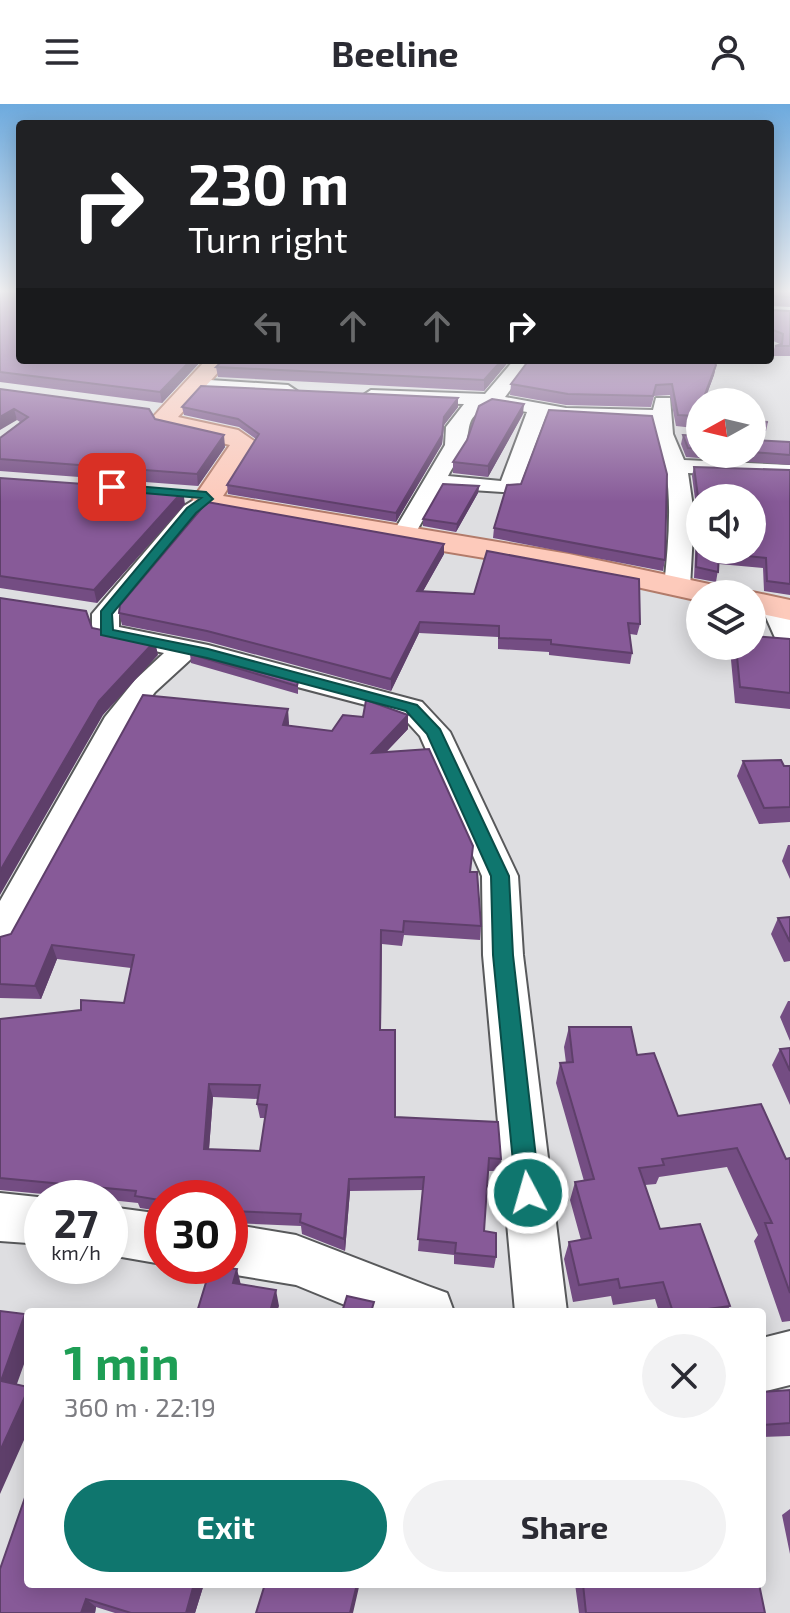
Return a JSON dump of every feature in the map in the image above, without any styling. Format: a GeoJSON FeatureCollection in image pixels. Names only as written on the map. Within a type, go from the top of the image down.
{"type":"FeatureCollection","features":[{"type":"Feature","properties":{"kind":"main road"},"geometry":{"type":"LineString","coordinates":[[214,364],[168,413],[167,422],[235,436],[244,443],[198,495],[227,507],[569,563],[686,589]]}},
{"type":"Feature","properties":{"kind":"street"},"geometry":{"type":"LineString","coordinates":[[403,536],[455,445],[456,427],[470,408],[490,400],[520,364]]}},
{"type":"Feature","properties":{"kind":"street"},"geometry":{"type":"LineString","coordinates":[[194,385],[305,392]]}},
{"type":"Feature","properties":{"kind":"street"},"geometry":{"type":"LineString","coordinates":[[352,394],[490,400],[538,410],[663,418],[686,435]]}},
{"type":"Feature","properties":{"kind":"street"},"geometry":{"type":"LineString","coordinates":[[140,409],[168,413]]}},
{"type":"Feature","properties":{"kind":"street"},"geometry":{"type":"LineString","coordinates":[[434,481],[509,488],[538,410]]}},
{"type":"Feature","properties":{"kind":"street"},"geometry":{"type":"LineString","coordinates":[[663,418],[676,466],[682,514],[677,587]]}},
{"type":"Feature","properties":{"kind":"street"},"geometry":{"type":"LineString","coordinates":[[676,466],[790,471]]}},
{"type":"Feature","properties":{"kind":"street"},"geometry":{"type":"LineString","coordinates":[[198,495],[192,511],[93,614],[106,632],[185,649],[411,708],[434,732],[500,876],[503,955],[541,1308]]}},
{"type":"Feature","properties":{"kind":"street"},"geometry":{"type":"LineString","coordinates":[[772,606],[790,643]]}},
{"type":"Feature","properties":{"kind":"street"},"geometry":{"type":"LineString","coordinates":[[0,936],[120,717],[145,686],[185,649]]}},
{"type":"Feature","properties":{"kind":"street"},"geometry":{"type":"LineString","coordinates":[[0,1217],[24,1219]]}},
{"type":"Feature","properties":{"kind":"street"},"geometry":{"type":"LineString","coordinates":[[248,1252],[296,1260],[418,1308]]}},
{"type":"Feature","properties":{"kind":"street"},"geometry":{"type":"LineString","coordinates":[[766,1364],[790,1358]]}},
{"type":"Feature","properties":{"kind":"building"},"geometry":{"type":"Polygon","coordinates":[[[0,361],[187,364],[160,392],[0,372],[0,361]]]}},
{"type":"Feature","properties":{"kind":"building"},"geometry":{"type":"Polygon","coordinates":[[[219,364],[498,364],[484,380],[216,367],[219,364]]]}},
{"type":"Feature","properties":{"kind":"building"},"geometry":{"type":"Polygon","coordinates":[[[526,364],[716,365],[707,388],[686,388],[686,415],[678,415],[672,384],[656,385],[653,396],[568,394],[511,384],[526,364]]]}},
{"type":"Feature","properties":{"kind":"building"},"geometry":{"type":"Polygon","coordinates":[[[201,386],[458,398],[444,417],[442,435],[396,513],[227,485],[259,434],[238,419],[182,407],[201,386]]]}},
{"type":"Feature","properties":{"kind":"building"},"geometry":{"type":"Polygon","coordinates":[[[0,389],[149,409],[155,419],[224,435],[197,474],[0,459],[0,438],[28,417],[14,409],[0,417],[0,389]]]}},
{"type":"Feature","properties":{"kind":"building"},"geometry":{"type":"Polygon","coordinates":[[[492,399],[524,404],[488,466],[453,462],[467,440],[479,406],[492,399]]]}},
{"type":"Feature","properties":{"kind":"building"},"geometry":{"type":"Polygon","coordinates":[[[549,410],[652,416],[667,474],[665,560],[494,528],[507,485],[521,484],[549,410]]]}},
{"type":"Feature","properties":{"kind":"building"},"geometry":{"type":"Polygon","coordinates":[[[766,441],[790,442],[790,455],[766,453],[766,441]]]}},
{"type":"Feature","properties":{"kind":"building"},"geometry":{"type":"Polygon","coordinates":[[[694,468],[790,470],[790,584],[767,581],[766,484],[696,484],[694,468]]]}},
{"type":"Feature","properties":{"kind":"building"},"geometry":{"type":"Polygon","coordinates":[[[0,478],[183,491],[94,590],[0,576],[0,478]]]}},
{"type":"Feature","properties":{"kind":"building"},"geometry":{"type":"Polygon","coordinates":[[[443,484],[479,486],[457,524],[423,519],[443,484]]]}},
{"type":"Feature","properties":{"kind":"building"},"geometry":{"type":"Polygon","coordinates":[[[207,502],[444,544],[417,591],[474,594],[487,551],[639,579],[640,624],[628,623],[632,653],[551,644],[551,640],[499,638],[499,626],[420,622],[391,679],[207,631],[119,613],[120,605],[207,502]]]}},
{"type":"Feature","properties":{"kind":"building"},"geometry":{"type":"Polygon","coordinates":[[[696,564],[718,564],[718,572],[696,567],[696,564]]]}},
{"type":"Feature","properties":{"kind":"building"},"geometry":{"type":"Polygon","coordinates":[[[0,598],[86,611],[92,628],[155,641],[99,701],[0,871],[0,598]]]}},
{"type":"Feature","properties":{"kind":"building"},"geometry":{"type":"Polygon","coordinates":[[[766,637],[790,639],[790,693],[740,687],[737,660],[766,660],[766,637]]]}},
{"type":"Feature","properties":{"kind":"building"},"geometry":{"type":"Polygon","coordinates":[[[190,654],[298,682],[297,686],[190,654]]]}},
{"type":"Feature","properties":{"kind":"building"},"geometry":{"type":"Polygon","coordinates":[[[143,695],[288,709],[283,725],[332,731],[343,715],[363,717],[366,700],[408,715],[372,753],[429,749],[473,846],[470,872],[477,872],[481,926],[404,921],[403,932],[381,930],[380,1030],[395,1030],[395,1117],[498,1122],[501,1159],[489,1158],[484,1231],[496,1233],[496,1257],[455,1253],[456,1243],[418,1239],[424,1177],[349,1179],[344,1239],[300,1222],[301,1214],[248,1212],[248,1180],[144,1180],[144,1197],[135,1196],[136,1191],[128,1190],[128,1180],[0,1178],[0,1019],[81,1010],[81,1000],[124,1003],[134,955],[52,945],[35,986],[0,984],[0,937],[11,934],[143,695]],[[209,1084],[204,1149],[260,1151],[267,1105],[257,1104],[260,1085],[209,1084]]]}},
{"type":"Feature","properties":{"kind":"building"},"geometry":{"type":"Polygon","coordinates":[[[781,760],[784,766],[790,766],[790,807],[764,808],[743,761],[781,760]]]}},
{"type":"Feature","properties":{"kind":"building"},"geometry":{"type":"Polygon","coordinates":[[[790,917],[790,942],[778,918],[790,917]]]}},
{"type":"Feature","properties":{"kind":"building"},"geometry":{"type":"Polygon","coordinates":[[[569,1027],[631,1027],[637,1055],[654,1053],[678,1116],[761,1104],[786,1159],[790,1158],[790,1293],[765,1223],[772,1223],[737,1148],[662,1159],[664,1165],[639,1168],[660,1229],[700,1224],[730,1306],[672,1308],[663,1282],[620,1288],[618,1279],[579,1285],[569,1242],[591,1238],[575,1182],[594,1179],[560,1063],[573,1062],[569,1027]]]}},
{"type":"Feature","properties":{"kind":"building"},"geometry":{"type":"Polygon","coordinates":[[[790,1048],[790,1071],[780,1049],[790,1048]]]}},
{"type":"Feature","properties":{"kind":"building"},"geometry":{"type":"Polygon","coordinates":[[[206,1284],[239,1284],[276,1290],[271,1308],[198,1308],[206,1284]]]}},
{"type":"Feature","properties":{"kind":"building"},"geometry":{"type":"Polygon","coordinates":[[[347,1296],[374,1302],[372,1308],[343,1308],[347,1296]]]}},
{"type":"Feature","properties":{"kind":"building"},"geometry":{"type":"Polygon","coordinates":[[[0,1311],[24,1314],[1,1381],[24,1386],[24,1399],[0,1451],[0,1311]]]}},
{"type":"Feature","properties":{"kind":"building"},"geometry":{"type":"Polygon","coordinates":[[[790,1390],[790,1423],[766,1425],[766,1392],[790,1390]]]}},
{"type":"Feature","properties":{"kind":"building"},"geometry":{"type":"Polygon","coordinates":[[[24,1500],[24,1588],[193,1588],[186,1613],[131,1613],[86,1599],[81,1613],[0,1613],[0,1569],[24,1500]]]}},
{"type":"Feature","properties":{"kind":"building"},"geometry":{"type":"Polygon","coordinates":[[[264,1588],[356,1588],[350,1613],[256,1613],[264,1588]]]}},
{"type":"Feature","properties":{"kind":"building"},"geometry":{"type":"Polygon","coordinates":[[[583,1588],[760,1588],[765,1613],[586,1613],[583,1588]]]}},
{"type":"Feature","properties":{"kind":"route"},"geometry":{"type":"LineString","coordinates":[[112,487],[206,495],[207,499],[192,511],[158,555],[105,614],[106,632],[208,654],[411,708],[434,732],[500,876],[503,955],[528,1193]]}}]}
